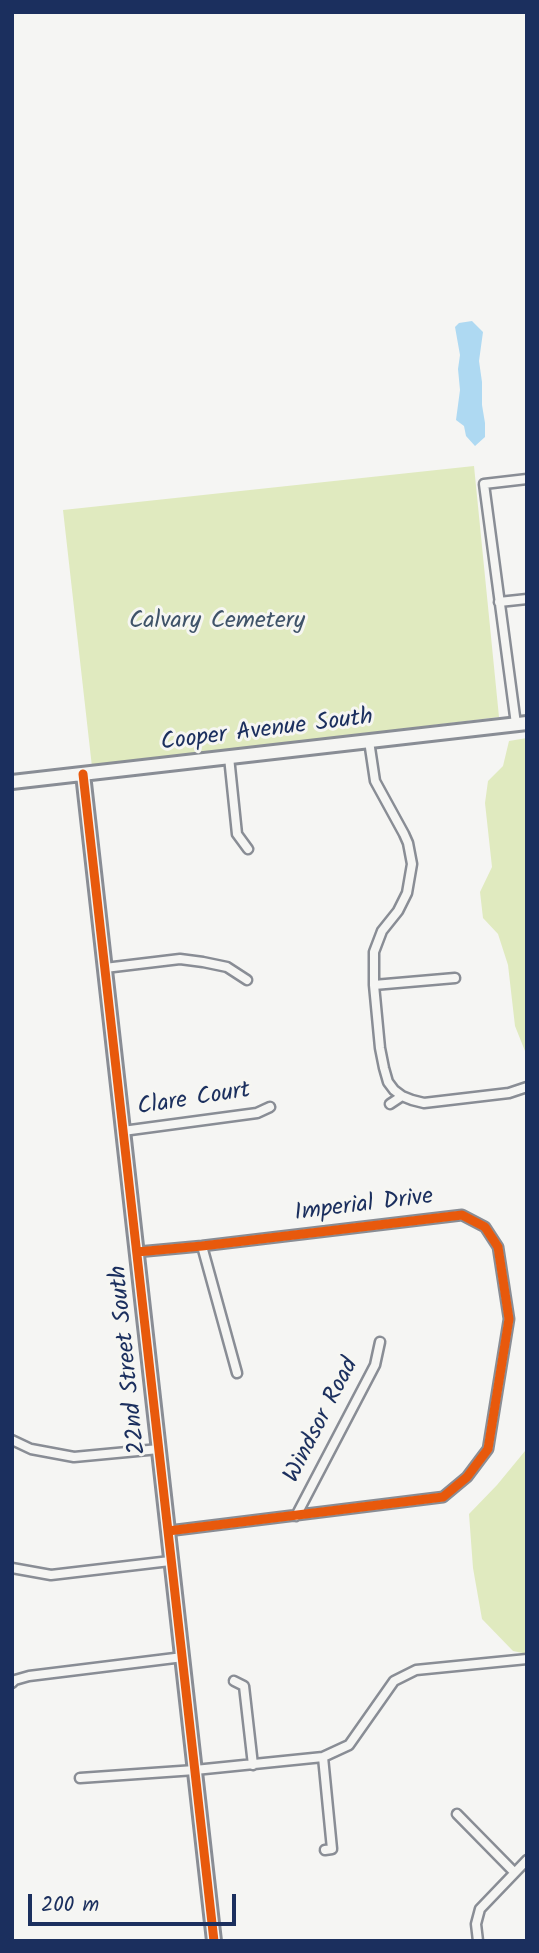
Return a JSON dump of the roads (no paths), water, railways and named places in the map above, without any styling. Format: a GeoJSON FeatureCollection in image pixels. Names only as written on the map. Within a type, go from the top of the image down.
{"type":"FeatureCollection","features":[{"type":"Feature","properties":{"kind":"street"},"geometry":{"type":"LineString","coordinates":[[521,724],[499,602],[484,484],[527,479]]}},
{"type":"Feature","properties":{"kind":"street"},"geometry":{"type":"LineString","coordinates":[[499,602],[527,599]]}},
{"type":"Feature","properties":{"kind":"street","name":"Cooper Avenue South"},"geometry":{"type":"LineString","coordinates":[[12,782],[521,724]]}},
{"type":"Feature","properties":{"kind":"street"},"geometry":{"type":"LineString","coordinates":[[369,741],[375,781],[404,834],[412,864],[407,893],[398,911],[382,932],[374,952],[374,985],[388,1082],[402,1096],[432,1102],[509,1093],[527,1087]]}},
{"type":"Feature","properties":{"kind":"street"},"geometry":{"type":"LineString","coordinates":[[229,757],[237,834],[248,849]]}},
{"type":"Feature","properties":{"kind":"street","name":"22nd Street South"},"geometry":{"type":"LineString","coordinates":[[83,774],[214,1941]]}},
{"type":"Feature","properties":{"kind":"street"},"geometry":{"type":"LineString","coordinates":[[105,968],[180,959],[227,967],[247,980]]}},
{"type":"Feature","properties":{"kind":"street"},"geometry":{"type":"LineString","coordinates":[[374,985],[455,978]]}},
{"type":"Feature","properties":{"kind":"street"},"geometry":{"type":"LineString","coordinates":[[390,1104],[402,1096]]}},
{"type":"Feature","properties":{"kind":"street","name":"Clare Court"},"geometry":{"type":"LineString","coordinates":[[123,1131],[257,1113],[270,1107]]}},
{"type":"Feature","properties":{"kind":"street","name":"Imperial Drive"},"geometry":{"type":"LineString","coordinates":[[137,1252],[462,1215],[485,1227],[498,1247],[509,1319],[488,1449],[467,1477],[443,1497],[168,1531]]}},
{"type":"Feature","properties":{"kind":"street"},"geometry":{"type":"LineString","coordinates":[[202,1246],[237,1373]]}},
{"type":"Feature","properties":{"kind":"street","name":"Windsor Road"},"geometry":{"type":"LineString","coordinates":[[296,1516],[375,1365],[380,1342]]}},
{"type":"Feature","properties":{"kind":"street"},"geometry":{"type":"LineString","coordinates":[[12,1440],[31,1449],[74,1457],[159,1449]]}},
{"type":"Feature","properties":{"kind":"street"},"geometry":{"type":"LineString","coordinates":[[12,1568],[51,1575],[170,1561]]}},
{"type":"Feature","properties":{"kind":"street"},"geometry":{"type":"LineString","coordinates":[[12,1683],[15,1679],[29,1676],[183,1657]]}},
{"type":"Feature","properties":{"kind":"street"},"geometry":{"type":"LineString","coordinates":[[80,1778],[323,1757],[349,1745],[394,1681],[415,1670],[527,1659]]}},
{"type":"Feature","properties":{"kind":"street"},"geometry":{"type":"LineString","coordinates":[[234,1681],[244,1686],[253,1765]]}},
{"type":"Feature","properties":{"kind":"street"},"geometry":{"type":"LineString","coordinates":[[323,1757],[332,1849],[325,1850]]}},
{"type":"Feature","properties":{"kind":"street"},"geometry":{"type":"LineString","coordinates":[[457,1814],[514,1872]]}},
{"type":"Feature","properties":{"kind":"street"},"geometry":{"type":"LineString","coordinates":[[478,1941],[476,1924],[480,1909],[527,1860]]}},
{"type":"Feature","properties":{"kind":"water"},"geometry":{"type":"Polygon","coordinates":[[[472,321],[483,332],[479,361],[485,437],[475,446],[466,436],[464,426],[456,420],[460,390],[460,355],[455,327],[459,323],[472,321]]]}},
{"type":"Feature","properties":{"kind":"park label","name":"Calvary Cemetery"},"geometry":{"type":"Point","coordinates":[217,623]}}]}
